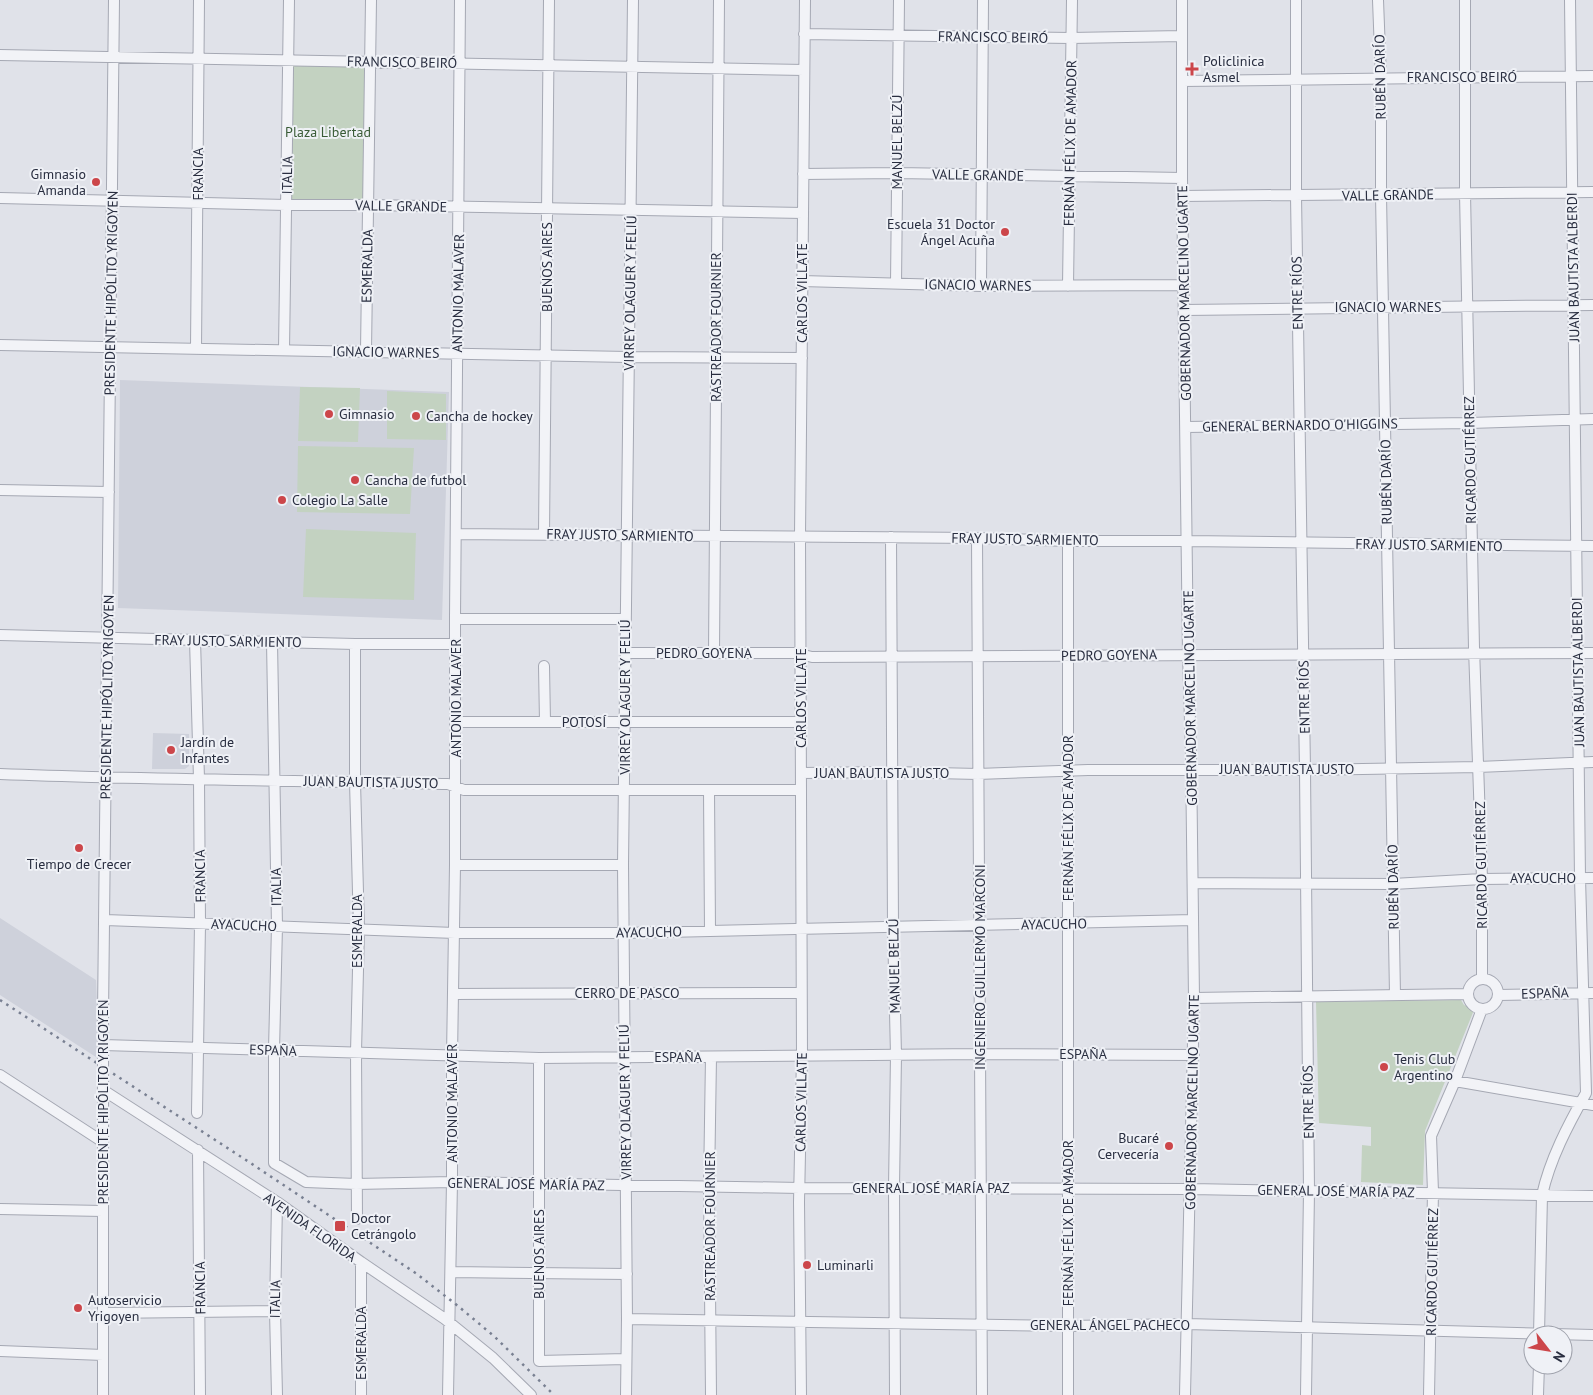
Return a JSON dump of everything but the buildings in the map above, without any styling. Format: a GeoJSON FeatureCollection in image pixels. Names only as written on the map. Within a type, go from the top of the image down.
{"type":"FeatureCollection","features":[{"type":"Feature","properties":{"kind":"street","name":"PRESIDENTE HIPÓLITO YRIGOYEN"},"geometry":{"type":"LineString","coordinates":[[103,1395],[103,1045],[114,0]]}},
{"type":"Feature","properties":{"kind":"street","name":"FRANCIA"},"geometry":{"type":"LineString","coordinates":[[196,348],[199,0]]}},
{"type":"Feature","properties":{"kind":"street","name":"ITALIA"},"geometry":{"type":"LineString","coordinates":[[284,350],[289,0]]}},
{"type":"Feature","properties":{"kind":"street","name":"ESMERALDA"},"geometry":{"type":"LineString","coordinates":[[366,351],[371,0]]}},
{"type":"Feature","properties":{"kind":"street","name":"ANTONIO MALAVER"},"geometry":{"type":"LineString","coordinates":[[448,1395],[456,788],[455,619],[460,0]]}},
{"type":"Feature","properties":{"kind":"street","name":"BUENOS AIRES"},"geometry":{"type":"LineString","coordinates":[[544,534],[549,0]]}},
{"type":"Feature","properties":{"kind":"street","name":"VIRREY OLAGUER Y FELIÚ"},"geometry":{"type":"LineString","coordinates":[[626,1395],[627,1274],[623,865],[625,535],[633,0]]}},
{"type":"Feature","properties":{"kind":"street","name":"RASTREADOR FOURNIER"},"geometry":{"type":"LineString","coordinates":[[714,653],[719,0]]}},
{"type":"Feature","properties":{"kind":"street","name":"CARLOS VILLATE"},"geometry":{"type":"LineString","coordinates":[[801,1395],[800,1188],[802,1055],[800,930],[802,722],[800,536],[805,0]]}},
{"type":"Feature","properties":{"kind":"street","name":"MANUEL BELZÚ"},"geometry":{"type":"LineString","coordinates":[[896,284],[899,0]]}},
{"type":"Feature","properties":{"kind":"street"},"geometry":{"type":"LineString","coordinates":[[980,286],[983,0]]}},
{"type":"Feature","properties":{"kind":"street","name":"FERNÁN FÉLIX DE AMADOR"},"geometry":{"type":"LineString","coordinates":[[1068,286],[1072,0]]}},
{"type":"Feature","properties":{"kind":"street","name":"GOBERNADOR MARCELINO UGARTE"},"geometry":{"type":"LineString","coordinates":[[1182,0],[1182,196],[1194,998],[1185,1395]]}},
{"type":"Feature","properties":{"kind":"street","name":"ENTRE RÍOS"},"geometry":{"type":"LineString","coordinates":[[1296,0],[1296,196],[1309,1190],[1306,1395]]}},
{"type":"Feature","properties":{"kind":"street","name":"RUBÉN DARÍO"},"geometry":{"type":"LineString","coordinates":[[1378,0],[1381,78],[1381,195],[1395,995]]}},
{"type":"Feature","properties":{"kind":"street","name":"RICARDO GUTIÉRREZ"},"geometry":{"type":"LineString","coordinates":[[1465,0],[1465,193],[1474,654],[1482,879],[1482,980]]}},
{"type":"Feature","properties":{"kind":"street","name":"JUAN BAUTISTA ALBERDI"},"geometry":{"type":"LineString","coordinates":[[1539,1325],[1542,1195],[1546,1176],[1572,1117],[1586,1093],[1588,992],[1580,878],[1570,0]]}},
{"type":"Feature","properties":{"kind":"street","name":"FRANCISCO BEIRÓ"},"geometry":{"type":"LineString","coordinates":[[804,34],[1071,38],[1182,36]]}},
{"type":"Feature","properties":{"kind":"street","name":"FRANCISCO BEIRÓ"},"geometry":{"type":"LineString","coordinates":[[0,55],[804,70]]}},
{"type":"Feature","properties":{"kind":"street","name":"FRANCISCO BEIRÓ"},"geometry":{"type":"LineString","coordinates":[[1182,81],[1297,78],[1593,76]]}},
{"type":"Feature","properties":{"kind":"street","name":"VALLE GRANDE"},"geometry":{"type":"LineString","coordinates":[[803,174],[897,173],[1182,178]]}},
{"type":"Feature","properties":{"kind":"street","name":"VALLE GRANDE"},"geometry":{"type":"LineString","coordinates":[[1182,196],[1593,192]]}},
{"type":"Feature","properties":{"kind":"street","name":"VALLE GRANDE"},"geometry":{"type":"LineString","coordinates":[[0,198],[286,205],[803,213]]}},
{"type":"Feature","properties":{"kind":"street","name":"IGNACIO WARNES"},"geometry":{"type":"LineString","coordinates":[[802,281],[980,286],[1184,285]]}},
{"type":"Feature","properties":{"kind":"street","name":"IGNACIO WARNES"},"geometry":{"type":"LineString","coordinates":[[1184,310],[1593,305]]}},
{"type":"Feature","properties":{"kind":"street","name":"IGNACIO WARNES"},"geometry":{"type":"LineString","coordinates":[[0,345],[366,351],[628,358],[802,358]]}},
{"type":"Feature","properties":{"kind":"street","name":"GENERAL BERNARDO O'HIGGINS"},"geometry":{"type":"LineString","coordinates":[[1186,427],[1470,423],[1593,419]]}},
{"type":"Feature","properties":{"kind":"street"},"geometry":{"type":"LineString","coordinates":[[0,490],[109,492]]}},
{"type":"Feature","properties":{"kind":"street","name":"FRAY JUSTO SARMIENTO"},"geometry":{"type":"LineString","coordinates":[[456,534],[800,536],[1068,541],[1593,546]]}},
{"type":"Feature","properties":{"kind":"street","name":"MANUEL BELZÚ"},"geometry":{"type":"LineString","coordinates":[[891,537],[893,928],[896,1055],[894,1187],[895,1395]]}},
{"type":"Feature","properties":{"kind":"street","name":"INGENIERO GUILLERMO MARCONI"},"geometry":{"type":"LineString","coordinates":[[977,538],[982,1395]]}},
{"type":"Feature","properties":{"kind":"street","name":"FERNÁN FÉLIX DE AMADOR"},"geometry":{"type":"LineString","coordinates":[[1068,541],[1068,1395]]}},
{"type":"Feature","properties":{"kind":"street"},"geometry":{"type":"LineString","coordinates":[[455,619],[625,619]]}},
{"type":"Feature","properties":{"kind":"street","name":"FRAY JUSTO SARMIENTO"},"geometry":{"type":"LineString","coordinates":[[0,635],[355,644],[455,644]]}},
{"type":"Feature","properties":{"kind":"street","name":"FRANCIA"},"geometry":{"type":"LineString","coordinates":[[195,640],[199,779],[200,924],[197,1113]]}},
{"type":"Feature","properties":{"kind":"street","name":"ITALIA"},"geometry":{"type":"LineString","coordinates":[[272,642],[277,926],[274,1163]]}},
{"type":"Feature","properties":{"kind":"street","name":"ESMERALDA"},"geometry":{"type":"LineString","coordinates":[[355,644],[355,782],[359,929],[356,1052],[356,1219]]}},
{"type":"Feature","properties":{"kind":"street","name":"PEDRO GOYENA"},"geometry":{"type":"LineString","coordinates":[[625,653],[795,653],[812,657],[1593,653]]}},
{"type":"Feature","properties":{"kind":"street"},"geometry":{"type":"LineString","coordinates":[[544,666],[545,722]]}},
{"type":"Feature","properties":{"kind":"street","name":"POTOSÍ"},"geometry":{"type":"LineString","coordinates":[[456,722],[802,722]]}},
{"type":"Feature","properties":{"kind":"street","name":"JUAN BAUTISTA JUSTO"},"geometry":{"type":"LineString","coordinates":[[801,773],[892,772],[978,774],[1067,771],[1305,770],[1478,767],[1593,762]]}},
{"type":"Feature","properties":{"kind":"street","name":"JUAN BAUTISTA JUSTO"},"geometry":{"type":"LineString","coordinates":[[0,774],[106,778],[448,784],[464,790],[801,790]]}},
{"type":"Feature","properties":{"kind":"street"},"geometry":{"type":"LineString","coordinates":[[709,790],[710,931]]}},
{"type":"Feature","properties":{"kind":"street"},"geometry":{"type":"LineString","coordinates":[[455,865],[623,865]]}},
{"type":"Feature","properties":{"kind":"street","name":"AYACUCHO"},"geometry":{"type":"LineString","coordinates":[[1192,883],[1393,884],[1482,879],[1593,878]]}},
{"type":"Feature","properties":{"kind":"street","name":"AYACUCHO"},"geometry":{"type":"LineString","coordinates":[[105,920],[454,933],[623,933],[1193,920]]}},
{"type":"Feature","properties":{"kind":"street"},"geometry":{"type":"LineString","coordinates":[[1482,980],[1487,980],[1495,986],[1498,995],[1497,1000],[1491,1007],[1482,1009],[1477,1008],[1470,1002],[1468,994],[1474,982],[1482,980]]}},
{"type":"Feature","properties":{"kind":"street","name":"ESPAÑA"},"geometry":{"type":"LineString","coordinates":[[1498,995],[1588,992]]}},
{"type":"Feature","properties":{"kind":"street","name":"CERRO DE PASCO"},"geometry":{"type":"LineString","coordinates":[[453,994],[801,993]]}},
{"type":"Feature","properties":{"kind":"street"},"geometry":{"type":"LineString","coordinates":[[1194,998],[1468,994]]}},
{"type":"Feature","properties":{"kind":"street","name":"RICARDO GUTIÉRREZ"},"geometry":{"type":"LineString","coordinates":[[1429,1395],[1433,1192],[1431,1136],[1455,1081],[1482,1009]]}},
{"type":"Feature","properties":{"kind":"street","name":"ESPAÑA"},"geometry":{"type":"LineString","coordinates":[[103,1045],[538,1058],[980,1054],[1194,1055]]}},
{"type":"Feature","properties":{"kind":"street","name":"RASTREADOR FOURNIER"},"geometry":{"type":"LineString","coordinates":[[711,1057],[709,1186],[711,1395]]}},
{"type":"Feature","properties":{"kind":"street","name":"BUENOS AIRES"},"geometry":{"type":"LineString","coordinates":[[538,1058],[539,1361],[626,1359]]}},
{"type":"Feature","properties":{"kind":"street"},"geometry":{"type":"LineString","coordinates":[[0,1075],[103,1142]]}},
{"type":"Feature","properties":{"kind":"street"},"geometry":{"type":"LineString","coordinates":[[1455,1081],[1593,1105]]}},
{"type":"Feature","properties":{"kind":"street","name":"AVENIDA FLORIDA"},"geometry":{"type":"LineString","coordinates":[[103,1090],[277,1202],[449,1322],[494,1358],[531,1395]]}},
{"type":"Feature","properties":{"kind":"street","name":"FRANCIA"},"geometry":{"type":"LineString","coordinates":[[198,1150],[200,1395]]}},
{"type":"Feature","properties":{"kind":"street","name":"GENERAL JOSÉ MARÍA PAZ"},"geometry":{"type":"LineString","coordinates":[[274,1163],[306,1182],[356,1184],[452,1182],[800,1188],[1309,1190],[1593,1196]]}},
{"type":"Feature","properties":{"kind":"street","name":"ITALIA"},"geometry":{"type":"LineString","coordinates":[[277,1202],[274,1312],[277,1395]]}},
{"type":"Feature","properties":{"kind":"street"},"geometry":{"type":"LineString","coordinates":[[0,1209],[103,1212]]}},
{"type":"Feature","properties":{"kind":"street","name":"ESMERALDA"},"geometry":{"type":"LineString","coordinates":[[361,1262],[361,1395]]}},
{"type":"Feature","properties":{"kind":"street"},"geometry":{"type":"LineString","coordinates":[[451,1272],[627,1274]]}},
{"type":"Feature","properties":{"kind":"street"},"geometry":{"type":"LineString","coordinates":[[103,1313],[274,1312]]}},
{"type":"Feature","properties":{"kind":"street","name":"GENERAL ÁNGEL PACHECO"},"geometry":{"type":"LineString","coordinates":[[627,1319],[1069,1326],[1187,1324],[1523,1334]]}},
{"type":"Feature","properties":{"kind":"street","name":"GENERAL ÁNGEL PACHECO"},"geometry":{"type":"LineString","coordinates":[[1573,1335],[1593,1335]]}},
{"type":"Feature","properties":{"kind":"street"},"geometry":{"type":"LineString","coordinates":[[0,1351],[103,1355]]}},
{"type":"Feature","properties":{"kind":"street"},"geometry":{"type":"LineString","coordinates":[[1538,1395],[1539,1375]]}},
{"type":"Feature","properties":{"kind":"shaded area","name":"Colegio La Salle"},"geometry":{"type":"Polygon","coordinates":[[[120,380],[449,392],[442,620],[118,608],[120,380]]]}},
{"type":"Feature","properties":{"kind":"shaded area","name":"Jardín de Infantes"},"geometry":{"type":"Polygon","coordinates":[[[153,733],[189,734],[189,766],[185,769],[152,769],[153,733]]]}},
{"type":"Feature","properties":{"kind":"shaded area"},"geometry":{"type":"Polygon","coordinates":[[[0,918],[96,980],[99,1059],[0,995],[0,918]]]}},
{"type":"Feature","properties":{"kind":"green space","name":"Plaza Libertad"},"geometry":{"type":"Polygon","coordinates":[[[291,64],[367,65],[364,200],[289,199],[291,64]]]}},
{"type":"Feature","properties":{"kind":"green space","name":"Gimnasio"},"geometry":{"type":"Polygon","coordinates":[[[300,387],[360,388],[358,442],[298,441],[300,387]]]}},
{"type":"Feature","properties":{"kind":"green space","name":"Cancha de hockey"},"geometry":{"type":"Polygon","coordinates":[[[387,391],[446,394],[446,440],[387,439],[387,391]]]}},
{"type":"Feature","properties":{"kind":"green space","name":"Cancha de futbol"},"geometry":{"type":"Polygon","coordinates":[[[298,446],[414,448],[410,514],[297,512],[298,446]]]}},
{"type":"Feature","properties":{"kind":"green space"},"geometry":{"type":"Polygon","coordinates":[[[306,529],[416,533],[414,600],[303,597],[306,529]]]}},
{"type":"Feature","properties":{"kind":"green space","name":"Tenis Club Argentino"},"geometry":{"type":"Polygon","coordinates":[[[1461,1000],[1464,1005],[1474,1010],[1425,1131],[1423,1185],[1361,1182],[1362,1145],[1371,1146],[1371,1127],[1319,1123],[1316,1002],[1461,1000]]]}},
{"type":"Feature","properties":{"kind":"railway"},"geometry":{"type":"LineString","coordinates":[[0,1000],[417,1274],[495,1337],[554,1395]]}},
{"type":"Feature","properties":{"kind":"place","name":"Policlinica Asmel"},"geometry":{"type":"Point","coordinates":[1192,69]}},
{"type":"Feature","properties":{"kind":"place","name":"Gimnasio Amanda"},"geometry":{"type":"Point","coordinates":[96,182]}},
{"type":"Feature","properties":{"kind":"place","name":"Escuela 31 Doctor Ángel Acuña"},"geometry":{"type":"Point","coordinates":[1005,232]}},
{"type":"Feature","properties":{"kind":"place","name":"Gimnasio"},"geometry":{"type":"Point","coordinates":[329,414]}},
{"type":"Feature","properties":{"kind":"place","name":"Cancha de hockey"},"geometry":{"type":"Point","coordinates":[416,416]}},
{"type":"Feature","properties":{"kind":"place","name":"Cancha de futbol"},"geometry":{"type":"Point","coordinates":[355,480]}},
{"type":"Feature","properties":{"kind":"place","name":"Colegio La Salle"},"geometry":{"type":"Point","coordinates":[282,500]}},
{"type":"Feature","properties":{"kind":"place","name":"Jardín de Infantes"},"geometry":{"type":"Point","coordinates":[171,750]}},
{"type":"Feature","properties":{"kind":"place","name":"Tiempo de Crecer"},"geometry":{"type":"Point","coordinates":[79,848]}},
{"type":"Feature","properties":{"kind":"place","name":"Tenis Club Argentino"},"geometry":{"type":"Point","coordinates":[1384,1067]}},
{"type":"Feature","properties":{"kind":"place","name":"Bucaré Cervecería"},"geometry":{"type":"Point","coordinates":[1169,1146]}},
{"type":"Feature","properties":{"kind":"place","name":"Doctor Cetrángolo"},"geometry":{"type":"Point","coordinates":[340,1226]}},
{"type":"Feature","properties":{"kind":"place","name":"Luminarli"},"geometry":{"type":"Point","coordinates":[807,1265]}},
{"type":"Feature","properties":{"kind":"place","name":"Autoservicio Yrigoyen"},"geometry":{"type":"Point","coordinates":[78,1308]}}]}
